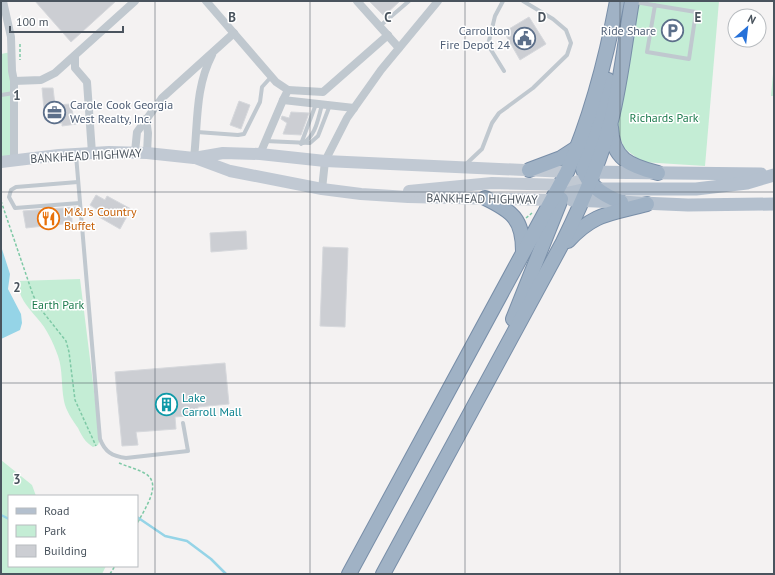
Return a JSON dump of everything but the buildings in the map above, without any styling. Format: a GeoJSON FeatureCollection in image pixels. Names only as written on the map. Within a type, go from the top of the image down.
{"type":"FeatureCollection","features":[{"type":"Feature","properties":{"kind":"highway"},"geometry":{"type":"LineString","coordinates":[[483,390],[498,358],[578,146],[598,87],[617,1]]}},
{"type":"Feature","properties":{"kind":"highway"},"geometry":{"type":"LineString","coordinates":[[383,574],[557,253],[589,183],[611,121],[632,1]]}},
{"type":"Feature","properties":{"kind":"highway"},"geometry":{"type":"LineString","coordinates":[[613,20],[615,39],[605,98],[584,165],[589,183],[604,195],[621,202]]}},
{"type":"Feature","properties":{"kind":"highway"},"geometry":{"type":"LineString","coordinates":[[611,121],[611,138],[615,149],[622,159],[640,168],[658,173]]}},
{"type":"Feature","properties":{"kind":"highway"},"geometry":{"type":"LineString","coordinates":[[529,170],[561,158],[578,146]]}},
{"type":"Feature","properties":{"kind":"highway"},"geometry":{"type":"LineString","coordinates":[[349,574],[523,252],[561,189]]}},
{"type":"Feature","properties":{"kind":"highway"},"geometry":{"type":"LineString","coordinates":[[485,198],[506,209],[515,217],[523,234],[523,252]]}},
{"type":"Feature","properties":{"kind":"highway"},"geometry":{"type":"LineString","coordinates":[[557,253],[581,227],[591,220],[602,215],[647,204]]}},
{"type":"Feature","properties":{"kind":"main road","name":"BANKHEAD HIGHWAY"},"geometry":{"type":"LineString","coordinates":[[1,162],[76,154],[141,153],[194,158],[230,171],[322,189],[372,195],[485,198],[561,189],[589,183],[658,173],[774,174]]}},
{"type":"Feature","properties":{"kind":"main road","name":"BANKHEAD HIGHWAY"},"geometry":{"type":"LineString","coordinates":[[194,158],[223,153],[260,154],[324,161],[529,170],[561,189],[589,183],[621,202],[647,204],[774,204]]}},
{"type":"Feature","properties":{"kind":"main road"},"geometry":{"type":"LineString","coordinates":[[589,183],[696,189],[747,182],[774,174]]}},
{"type":"Feature","properties":{"kind":"main road"},"geometry":{"type":"LineString","coordinates":[[372,195],[492,183],[561,189]]}},
{"type":"Feature","properties":{"kind":"street"},"geometry":{"type":"LineString","coordinates":[[3,1],[11,37],[12,71],[14,81],[14,160]]}},
{"type":"Feature","properties":{"kind":"street"},"geometry":{"type":"LineString","coordinates":[[14,81],[41,80],[54,73],[75,56],[134,1]]}},
{"type":"Feature","properties":{"kind":"street"},"geometry":{"type":"LineString","coordinates":[[206,1],[280,86],[288,90],[323,92],[388,35]]}},
{"type":"Feature","properties":{"kind":"street"},"geometry":{"type":"LineString","coordinates":[[357,1],[399,48]]}},
{"type":"Feature","properties":{"kind":"street"},"geometry":{"type":"LineString","coordinates":[[322,189],[324,161],[347,118],[399,48],[438,1]]}},
{"type":"Feature","properties":{"kind":"street"},"geometry":{"type":"LineString","coordinates":[[141,153],[137,132],[146,119],[166,94],[234,33]]}},
{"type":"Feature","properties":{"kind":"street"},"geometry":{"type":"LineString","coordinates":[[194,158],[197,132],[196,110],[201,83],[204,72],[216,50]]}},
{"type":"Feature","properties":{"kind":"street"},"geometry":{"type":"LineString","coordinates":[[75,56],[75,68],[87,82],[92,153]]}},
{"type":"Feature","properties":{"kind":"street"},"geometry":{"type":"LineString","coordinates":[[260,154],[282,100],[288,90]]}},
{"type":"Feature","properties":{"kind":"street"},"geometry":{"type":"LineString","coordinates":[[282,100],[354,108]]}},
{"type":"Feature","properties":{"kind":"street"},"geometry":{"type":"LineString","coordinates":[[141,153],[148,133],[146,119]]}},
{"type":"Feature","properties":{"kind":"lane"},"geometry":{"type":"LineString","coordinates":[[380,26],[409,1]]}},
{"type":"Feature","properties":{"kind":"lane"},"geometry":{"type":"LineString","coordinates":[[503,1],[495,16],[488,45],[504,71]]}},
{"type":"Feature","properties":{"kind":"lane"},"geometry":{"type":"LineString","coordinates":[[463,167],[482,149],[492,123],[500,113],[534,88],[567,55],[571,43],[566,30],[553,19],[523,1]]}},
{"type":"Feature","properties":{"kind":"lane"},"geometry":{"type":"LineString","coordinates":[[632,1],[696,12],[688,59],[647,52],[654,5]]}},
{"type":"Feature","properties":{"kind":"lane"},"geometry":{"type":"LineString","coordinates":[[197,132],[238,135],[244,134],[260,102],[262,87],[272,77]]}},
{"type":"Feature","properties":{"kind":"lane"},"geometry":{"type":"LineString","coordinates":[[1,94],[14,93]]}},
{"type":"Feature","properties":{"kind":"lane"},"geometry":{"type":"LineString","coordinates":[[300,144],[323,104]]}},
{"type":"Feature","properties":{"kind":"lane"},"geometry":{"type":"LineString","coordinates":[[300,144],[309,140],[312,135],[323,104]]}},
{"type":"Feature","properties":{"kind":"lane"},"geometry":{"type":"LineString","coordinates":[[265,141],[310,144],[318,136],[323,104]]}},
{"type":"Feature","properties":{"kind":"lane"},"geometry":{"type":"LineString","coordinates":[[76,154],[100,439],[103,448],[116,457],[126,458],[188,451],[183,422]]}},
{"type":"Feature","properties":{"kind":"lane"},"geometry":{"type":"LineString","coordinates":[[78,182],[16,187],[11,190],[9,197],[15,208],[80,203]]}},
{"type":"Feature","properties":{"kind":"path"},"geometry":{"type":"LineString","coordinates":[[1,201],[33,294],[39,307],[66,341],[69,352],[75,400],[98,448]]}},
{"type":"Feature","properties":{"kind":"path"},"geometry":{"type":"LineString","coordinates":[[115,462],[144,473],[150,477],[153,484],[152,494],[138,522]]}},
{"type":"Feature","properties":{"kind":"green space","name":"Richards Park"},"geometry":{"type":"Polygon","coordinates":[[[638,1],[719,1],[705,166],[642,162],[624,148],[617,128],[638,1]]]}},
{"type":"Feature","properties":{"kind":"green space"},"geometry":{"type":"Polygon","coordinates":[[[11,52],[14,160],[1,160],[1,54],[11,52]]]}},
{"type":"Feature","properties":{"kind":"green space"},"geometry":{"type":"Polygon","coordinates":[[[774,63],[774,96],[771,96],[774,63]]]}},
{"type":"Feature","properties":{"kind":"green space","name":"Earth Park"},"geometry":{"type":"Polygon","coordinates":[[[80,279],[100,439],[98,445],[93,447],[84,439],[68,412],[62,389],[61,367],[56,351],[44,327],[24,301],[17,281],[80,279]]]}},
{"type":"Feature","properties":{"kind":"green space"},"geometry":{"type":"Polygon","coordinates":[[[1,460],[32,485],[36,495],[8,495],[8,567],[106,567],[102,574],[1,574],[1,460]]]}},
{"type":"Feature","properties":{"kind":"water"},"geometry":{"type":"Polygon","coordinates":[[[1,246],[10,274],[8,289],[21,314],[22,323],[20,330],[1,339],[1,246]]]}},
{"type":"Feature","properties":{"kind":"waterway"},"geometry":{"type":"LineString","coordinates":[[1,515],[8,518]]}},
{"type":"Feature","properties":{"kind":"waterway"},"geometry":{"type":"LineString","coordinates":[[138,518],[165,536],[187,541],[211,559],[226,574]]}},
{"type":"Feature","properties":{"kind":"place","name":"Ride Share"},"geometry":{"type":"Point","coordinates":[672,31]}},
{"type":"Feature","properties":{"kind":"place","name":"Carrollton Fire Depot 24"},"geometry":{"type":"Point","coordinates":[525,38]}},
{"type":"Feature","properties":{"kind":"place","name":"Carole Cook Georgia West Realty, Inc."},"geometry":{"type":"Point","coordinates":[54,112]}},
{"type":"Feature","properties":{"kind":"place","name":"M&J's Country Buffet"},"geometry":{"type":"Point","coordinates":[48,219]}},
{"type":"Feature","properties":{"kind":"place","name":"Lake Carroll Mall"},"geometry":{"type":"Point","coordinates":[166,405]}}]}
